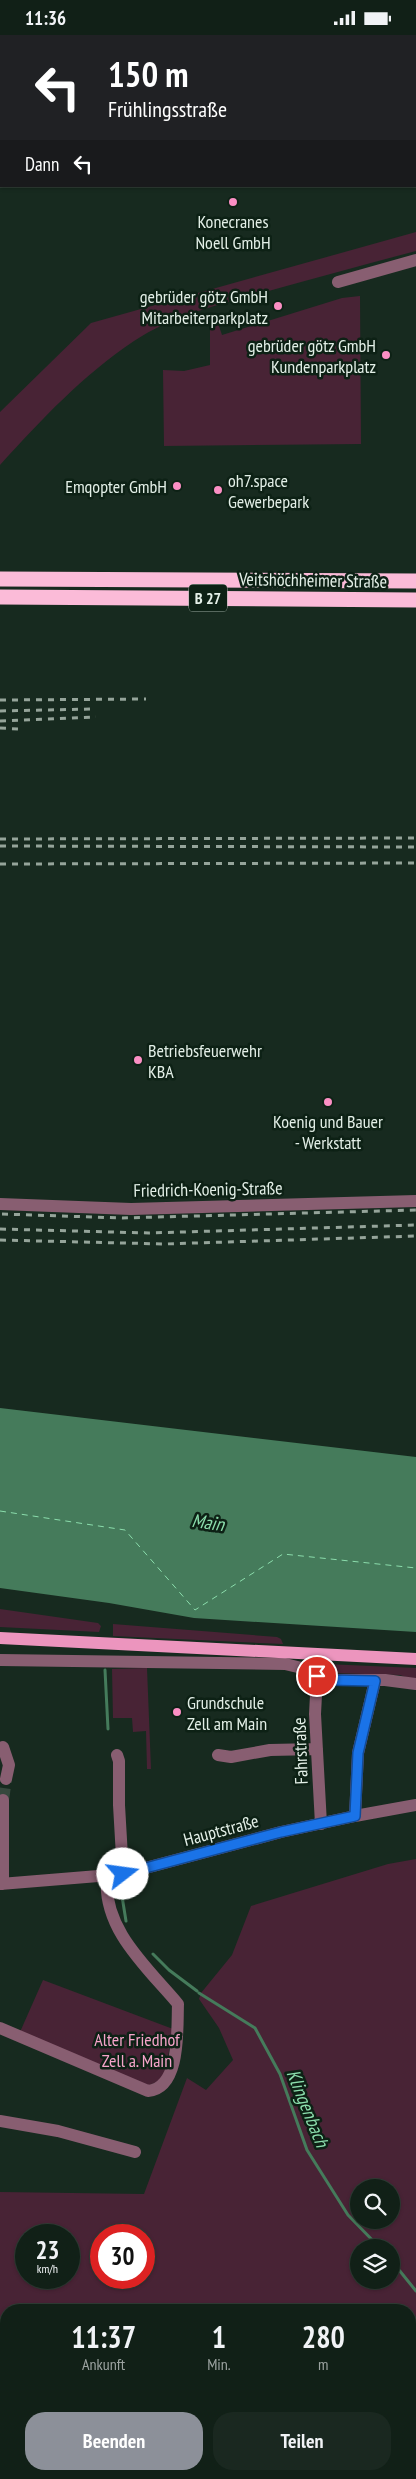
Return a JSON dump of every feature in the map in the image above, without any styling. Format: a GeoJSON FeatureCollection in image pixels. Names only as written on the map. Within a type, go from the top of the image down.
{"type":"FeatureCollection","features":[{"type":"Feature","properties":{"kind":"highway","name":"Veitshöchheimer Straße"},"geometry":{"type":"LineString","coordinates":[[0,579],[416,581]]}},
{"type":"Feature","properties":{"kind":"highway","name":"Veitshöchheimer Straße"},"geometry":{"type":"LineString","coordinates":[[0,597],[416,600]]}},
{"type":"Feature","properties":{"kind":"main road"},"geometry":{"type":"LineString","coordinates":[[0,1638],[304,1655],[416,1659]]}},
{"type":"Feature","properties":{"kind":"street"},"geometry":{"type":"LineString","coordinates":[[338,282],[416,260]]}},
{"type":"Feature","properties":{"kind":"street","name":"Friedrich-Koenig-Straße"},"geometry":{"type":"LineString","coordinates":[[0,1204],[131,1209],[416,1201]]}},
{"type":"Feature","properties":{"kind":"street"},"geometry":{"type":"LineString","coordinates":[[0,1660],[285,1664],[306,1669],[317,1676],[330,1680],[416,1684]]}},
{"type":"Feature","properties":{"kind":"street","name":"Fahrstraße"},"geometry":{"type":"LineString","coordinates":[[317,1676],[317,1749],[321,1824]]}},
{"type":"Feature","properties":{"kind":"street"},"geometry":{"type":"LineString","coordinates":[[355,1816],[358,1753],[375,1681]]}},
{"type":"Feature","properties":{"kind":"street"},"geometry":{"type":"LineString","coordinates":[[3,1747],[9,1765],[6,1779]]}},
{"type":"Feature","properties":{"kind":"street"},"geometry":{"type":"LineString","coordinates":[[218,1755],[231,1757],[270,1750],[317,1749]]}},
{"type":"Feature","properties":{"kind":"street"},"geometry":{"type":"LineString","coordinates":[[117,1755],[119,1761],[119,1805],[123,1874]]}},
{"type":"Feature","properties":{"kind":"street"},"geometry":{"type":"LineString","coordinates":[[2,1884],[3,1800]]}},
{"type":"Feature","properties":{"kind":"street","name":"Hauptstraße"},"geometry":{"type":"LineString","coordinates":[[2,1884],[123,1874],[321,1824],[416,1805]]}},
{"type":"Feature","properties":{"kind":"street"},"geometry":{"type":"LineString","coordinates":[[0,2028],[148,2091],[162,2087],[167,2081],[173,2066],[178,2004],[129,1945],[115,1925],[108,1904],[107,1876]]}},
{"type":"Feature","properties":{"kind":"street"},"geometry":{"type":"LineString","coordinates":[[0,2121],[58,2131],[135,2151]]}},
{"type":"Feature","properties":{"kind":"green space"},"geometry":{"type":"Polygon","coordinates":[[[416,232],[416,251],[214,306],[181,317],[149,332],[115,354],[80,383],[0,465],[0,412],[91,323],[416,232]]]}},
{"type":"Feature","properties":{"kind":"green space"},"geometry":{"type":"Polygon","coordinates":[[[360,296],[361,444],[164,446],[163,370],[184,371],[210,365],[210,329],[218,323],[222,335],[342,298],[360,296]]]}},
{"type":"Feature","properties":{"kind":"green space"},"geometry":{"type":"Polygon","coordinates":[[[0,1609],[98,1623],[101,1626],[99,1632],[0,1627],[0,1609]]]}},
{"type":"Feature","properties":{"kind":"green space"},"geometry":{"type":"Polygon","coordinates":[[[113,1624],[277,1637],[281,1639],[283,1644],[113,1636],[113,1624]]]}},
{"type":"Feature","properties":{"kind":"green space"},"geometry":{"type":"Polygon","coordinates":[[[326,1664],[416,1668],[416,1681],[400,1675],[329,1673],[325,1669],[326,1664]]]}},
{"type":"Feature","properties":{"kind":"green space"},"geometry":{"type":"Polygon","coordinates":[[[147,1668],[151,1769],[147,1769],[146,1731],[133,1732],[132,1718],[113,1718],[112,1669],[147,1668]]]}},
{"type":"Feature","properties":{"kind":"green space"},"geometry":{"type":"Polygon","coordinates":[[[416,1859],[416,2304],[0,2304],[0,2192],[144,2194],[187,2078],[206,2090],[233,2060],[219,2028],[199,1999],[201,1993],[232,1955],[251,1906],[388,1864],[416,1859]]]}},
{"type":"Feature","properties":{"kind":"green space","name":"Alter Friedhof Zell a. Main"},"geometry":{"type":"Polygon","coordinates":[[[43,1980],[173,2029],[164,2079],[147,2086],[20,2032],[43,1980]]]}},
{"type":"Feature","properties":{"kind":"water","name":"Main"},"geometry":{"type":"Polygon","coordinates":[[[0,1408],[416,1457],[416,1632],[194,1618],[109,1603],[0,1588],[0,1408]]]}},
{"type":"Feature","properties":{"kind":"waterway","name":"Klingenbach"},"geometry":{"type":"LineString","coordinates":[[105,1670],[108,1729]]}},
{"type":"Feature","properties":{"kind":"waterway","name":"Klingenbach"},"geometry":{"type":"LineString","coordinates":[[121,1890],[126,1921]]}},
{"type":"Feature","properties":{"kind":"waterway","name":"Klingenbach"},"geometry":{"type":"LineString","coordinates":[[153,1954],[169,1970],[197,1991]]}},
{"type":"Feature","properties":{"kind":"waterway","name":"Klingenbach"},"geometry":{"type":"LineString","coordinates":[[199,1993],[255,2028],[280,2074],[307,2150],[348,2215],[371,2239]]}},
{"type":"Feature","properties":{"kind":"waterway","name":"Klingenbach"},"geometry":{"type":"LineString","coordinates":[[400,2271],[416,2291]]}},
{"type":"Feature","properties":{"kind":"ferry route"},"geometry":{"type":"LineString","coordinates":[[0,1511],[125,1530],[195,1610],[283,1554],[416,1568]]}},
{"type":"Feature","properties":{"kind":"tunnel"},"geometry":{"type":"LineString","coordinates":[[3,1800],[6,1779]]}},
{"type":"Feature","properties":{"kind":"railway"},"geometry":{"type":"LineString","coordinates":[[0,700],[146,699]]}},
{"type":"Feature","properties":{"kind":"railway"},"geometry":{"type":"LineString","coordinates":[[0,711],[94,709]]}},
{"type":"Feature","properties":{"kind":"railway"},"geometry":{"type":"LineString","coordinates":[[0,721],[96,717]]}},
{"type":"Feature","properties":{"kind":"railway"},"geometry":{"type":"LineString","coordinates":[[0,728],[18,729]]}},
{"type":"Feature","properties":{"kind":"railway"},"geometry":{"type":"LineString","coordinates":[[0,839],[416,838]]}},
{"type":"Feature","properties":{"kind":"railway"},"geometry":{"type":"LineString","coordinates":[[0,846],[416,847]]}},
{"type":"Feature","properties":{"kind":"railway"},"geometry":{"type":"LineString","coordinates":[[0,864],[416,863]]}},
{"type":"Feature","properties":{"kind":"railway"},"geometry":{"type":"LineString","coordinates":[[2,1214],[122,1218],[416,1210]]}},
{"type":"Feature","properties":{"kind":"railway"},"geometry":{"type":"LineString","coordinates":[[0,1229],[149,1233],[416,1225]]}},
{"type":"Feature","properties":{"kind":"railway"},"geometry":{"type":"LineString","coordinates":[[0,1240],[164,1244],[416,1236]]}},
{"type":"Feature","properties":{"kind":"place","name":"Konecranes Noell GmbH"},"geometry":{"type":"Point","coordinates":[233,202]}},
{"type":"Feature","properties":{"kind":"place","name":"gebrüder götz GmbH Mitarbeiterparkplatz"},"geometry":{"type":"Point","coordinates":[278,306]}},
{"type":"Feature","properties":{"kind":"place","name":"gebrüder götz GmbH Kundenparkplatz"},"geometry":{"type":"Point","coordinates":[386,355]}},
{"type":"Feature","properties":{"kind":"place","name":"Emqopter GmbH"},"geometry":{"type":"Point","coordinates":[177,486]}},
{"type":"Feature","properties":{"kind":"place","name":"oh7.space Gewerbepark"},"geometry":{"type":"Point","coordinates":[218,490]}},
{"type":"Feature","properties":{"kind":"place","name":"Betriebsfeuerwehr KBA"},"geometry":{"type":"Point","coordinates":[138,1060]}},
{"type":"Feature","properties":{"kind":"place","name":"Koenig und Bauer - Werkstatt"},"geometry":{"type":"Point","coordinates":[328,1102]}},
{"type":"Feature","properties":{"kind":"place","name":"Grundschule Zell am Main"},"geometry":{"type":"Point","coordinates":[177,1712]}},
{"type":"Feature","properties":{"kind":"route"},"geometry":{"type":"LineString","coordinates":[[123,1874],[281,1832],[355,1816],[358,1753],[375,1681],[330,1680],[317,1676]]}}]}
